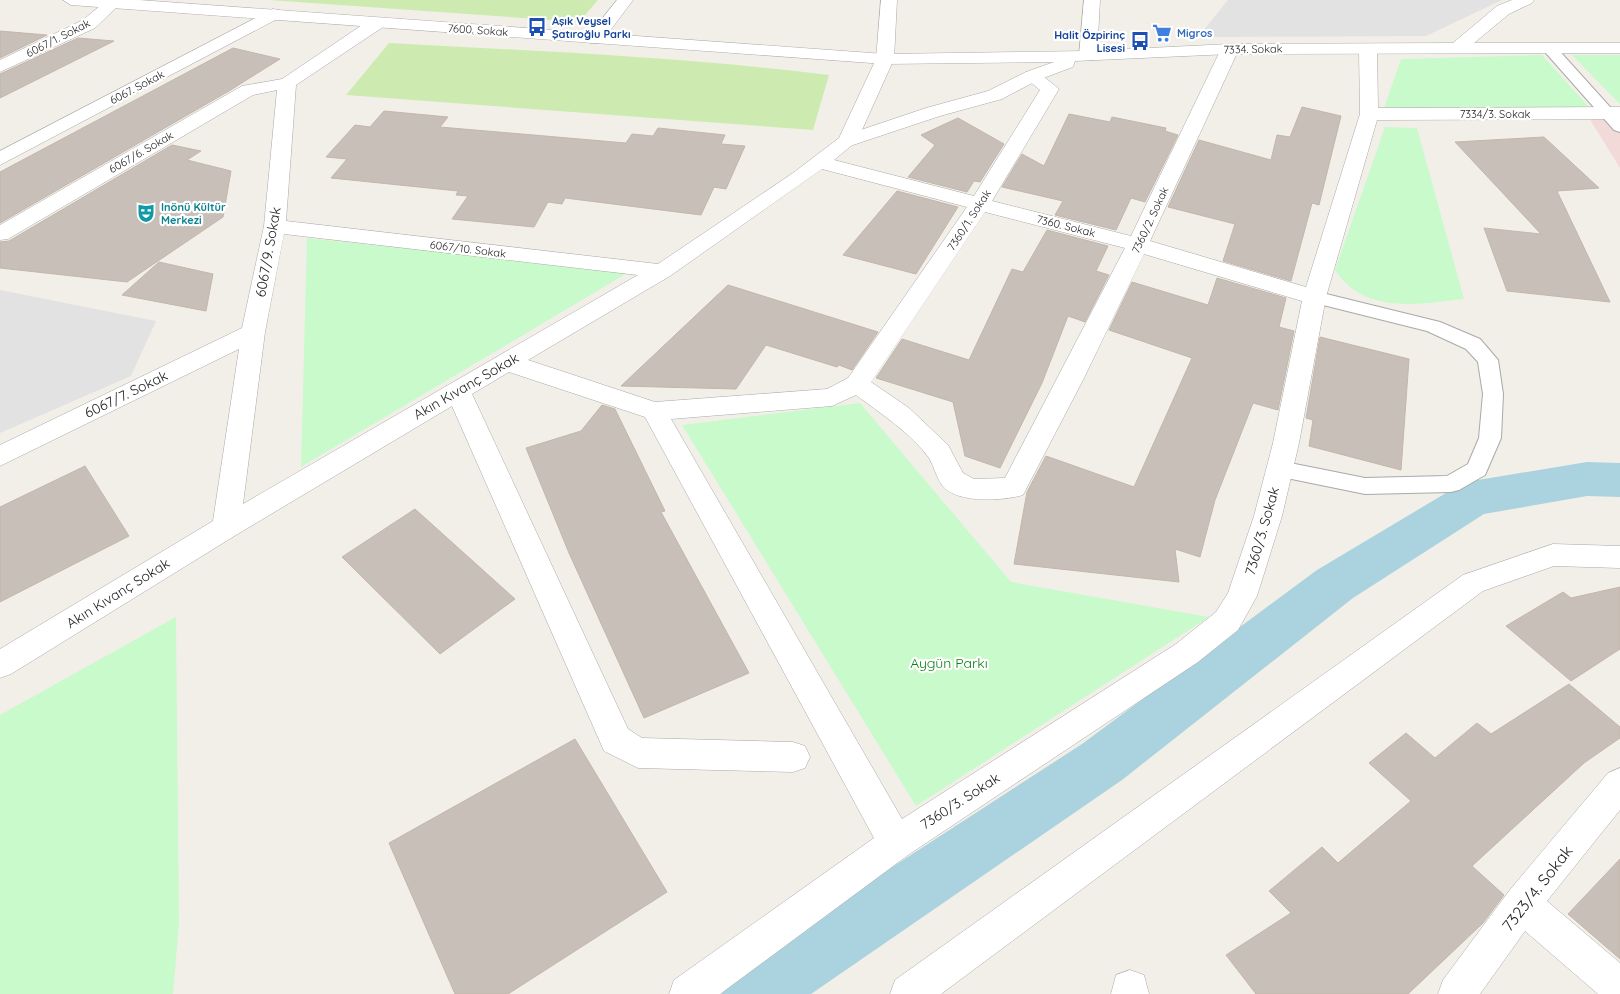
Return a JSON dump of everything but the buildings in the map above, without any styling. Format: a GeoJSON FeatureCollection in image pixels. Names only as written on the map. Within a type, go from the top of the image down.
{"type":"FeatureCollection","features":[{"type":"Feature","properties":{"kind":"street","name":"7600. Sokak"},"geometry":{"type":"LineString","coordinates":[[71,0],[113,3],[188,4],[377,23],[885,59]]}},
{"type":"Feature","properties":{"kind":"street"},"geometry":{"type":"LineString","coordinates":[[595,39],[625,0]]}},
{"type":"Feature","properties":{"kind":"street"},"geometry":{"type":"LineString","coordinates":[[847,141],[885,59],[889,0]]}},
{"type":"Feature","properties":{"kind":"street"},"geometry":{"type":"LineString","coordinates":[[847,141],[933,112],[995,95],[1032,76],[1088,56],[1092,0]]}},
{"type":"Feature","properties":{"kind":"street"},"geometry":{"type":"LineString","coordinates":[[1455,50],[1503,10],[1526,0]]}},
{"type":"Feature","properties":{"kind":"street","name":"6067/1. Sokak"},"geometry":{"type":"LineString","coordinates":[[0,67],[89,24],[113,3]]}},
{"type":"Feature","properties":{"kind":"street","name":"6067. Sokak"},"geometry":{"type":"LineString","coordinates":[[0,159],[273,14]]}},
{"type":"Feature","properties":{"kind":"street"},"geometry":{"type":"LineString","coordinates":[[287,83],[377,23]]}},
{"type":"Feature","properties":{"kind":"street","name":"7334. Sokak"},"geometry":{"type":"LineString","coordinates":[[885,59],[1088,56],[1230,49],[1455,50],[1620,48]]}},
{"type":"Feature","properties":{"kind":"street","name":"7360/2. Sokak"},"geometry":{"type":"LineString","coordinates":[[864,375],[939,452],[953,480],[970,489],[1013,488],[1067,390],[1139,245],[1230,49]]}},
{"type":"Feature","properties":{"kind":"street","name":"7360/3. Sokak"},"geometry":{"type":"LineString","coordinates":[[688,994],[896,843],[1187,653],[1228,621],[1242,596],[1268,516],[1280,469],[1314,297],[1369,114],[1368,49]]}},
{"type":"Feature","properties":{"kind":"street","name":"7360/1. Sokak"},"geometry":{"type":"LineString","coordinates":[[864,375],[980,204],[1050,89],[1032,76]]}},
{"type":"Feature","properties":{"kind":"street","name":"6067/9. Sokak"},"geometry":{"type":"LineString","coordinates":[[226,527],[253,332],[275,226],[287,83]]}},
{"type":"Feature","properties":{"kind":"street","name":"6067/6. Sokak"},"geometry":{"type":"LineString","coordinates":[[0,234],[248,90],[287,83]]}},
{"type":"Feature","properties":{"kind":"street","name":"7334/3. Sokak"},"geometry":{"type":"LineString","coordinates":[[1369,114],[1617,118]]}},
{"type":"Feature","properties":{"kind":"street","name":"Akın Kıvanç Sokak"},"geometry":{"type":"LineString","coordinates":[[0,665],[226,527],[662,271],[800,177],[817,162],[847,141]]}},
{"type":"Feature","properties":{"kind":"street","name":"7360. Sokak"},"geometry":{"type":"LineString","coordinates":[[817,162],[1139,245],[1314,297]]}},
{"type":"Feature","properties":{"kind":"street","name":"6067/10. Sokak"},"geometry":{"type":"LineString","coordinates":[[275,226],[662,271]]}},
{"type":"Feature","properties":{"kind":"street","name":"6067/7. Sokak"},"geometry":{"type":"LineString","coordinates":[[0,456],[253,332]]}},
{"type":"Feature","properties":{"kind":"street"},"geometry":{"type":"LineString","coordinates":[[507,362],[654,411],[832,397],[864,375]]}},
{"type":"Feature","properties":{"kind":"street"},"geometry":{"type":"LineString","coordinates":[[458,390],[579,662],[616,740],[638,752],[793,757]]}},
{"type":"Feature","properties":{"kind":"street"},"geometry":{"type":"LineString","coordinates":[[654,411],[896,843]]}},
{"type":"Feature","properties":{"kind":"street"},"geometry":{"type":"LineString","coordinates":[[909,994],[1473,583],[1553,555],[1620,557]]}},
{"type":"Feature","properties":{"kind":"street","name":"7323/4. Sokak"},"geometry":{"type":"LineString","coordinates":[[1457,994],[1522,904],[1620,784]]}},
{"type":"Feature","properties":{"kind":"street"},"geometry":{"type":"LineString","coordinates":[[1522,904],[1620,988]]}},
{"type":"Feature","properties":{"kind":"lane"},"geometry":{"type":"LineString","coordinates":[[1550,49],[1617,118]]}},
{"type":"Feature","properties":{"kind":"lane"},"geometry":{"type":"LineString","coordinates":[[1280,469],[1365,486],[1451,484],[1477,469],[1490,438],[1493,394],[1488,360],[1473,344],[1433,326],[1314,297]]}},
{"type":"Feature","properties":{"kind":"shaded area"},"geometry":{"type":"Polygon","coordinates":[[[1228,0],[1502,0],[1426,36],[1198,37],[1228,0]]]}},
{"type":"Feature","properties":{"kind":"shaded area"},"geometry":{"type":"Polygon","coordinates":[[[1589,118],[1620,119],[1620,168],[1589,118]]]}},
{"type":"Feature","properties":{"kind":"shaded area"},"geometry":{"type":"Polygon","coordinates":[[[0,290],[156,321],[131,376],[0,433],[0,290]]]}},
{"type":"Feature","properties":{"kind":"green space"},"geometry":{"type":"Polygon","coordinates":[[[269,0],[598,0],[579,22],[269,0]]]}},
{"type":"Feature","properties":{"kind":"green space"},"geometry":{"type":"Polygon","coordinates":[[[389,43],[664,59],[829,75],[813,130],[346,95],[389,43]]]}},
{"type":"Feature","properties":{"kind":"green space"},"geometry":{"type":"Polygon","coordinates":[[[1542,55],[1589,107],[1384,108],[1401,59],[1542,55]]]}},
{"type":"Feature","properties":{"kind":"green space"},"geometry":{"type":"Polygon","coordinates":[[[1572,55],[1620,55],[1620,104],[1572,55]]]}},
{"type":"Feature","properties":{"kind":"green space"},"geometry":{"type":"Polygon","coordinates":[[[1385,127],[1417,128],[1464,299],[1411,304],[1377,300],[1361,294],[1347,284],[1335,270],[1385,127]]]}},
{"type":"Feature","properties":{"kind":"green space"},"geometry":{"type":"Polygon","coordinates":[[[307,238],[629,272],[301,467],[307,238]]]}},
{"type":"Feature","properties":{"kind":"green space","name":"Aygün Parkı"},"geometry":{"type":"Polygon","coordinates":[[[860,403],[1011,582],[1209,617],[916,806],[682,425],[860,403]]]}},
{"type":"Feature","properties":{"kind":"green space"},"geometry":{"type":"Polygon","coordinates":[[[176,617],[179,924],[173,994],[0,994],[0,715],[176,617]]]}},
{"type":"Feature","properties":{"kind":"waterway"},"geometry":{"type":"LineString","coordinates":[[755,994],[1102,762],[1335,584],[1472,499],[1587,479],[1620,480]]}},
{"type":"Feature","properties":{"kind":"place","name":"Aşık Veysel Şatıroğlu Parkı"},"geometry":{"type":"Point","coordinates":[537,27]}},
{"type":"Feature","properties":{"kind":"place","name":"Migros"},"geometry":{"type":"Point","coordinates":[1162,33]}},
{"type":"Feature","properties":{"kind":"place","name":"Halit Özpirinç Lisesi"},"geometry":{"type":"Point","coordinates":[1140,41]}},
{"type":"Feature","properties":{"kind":"place","name":"Inönü Kültür Merkezi"},"geometry":{"type":"Point","coordinates":[146,213]}}]}
